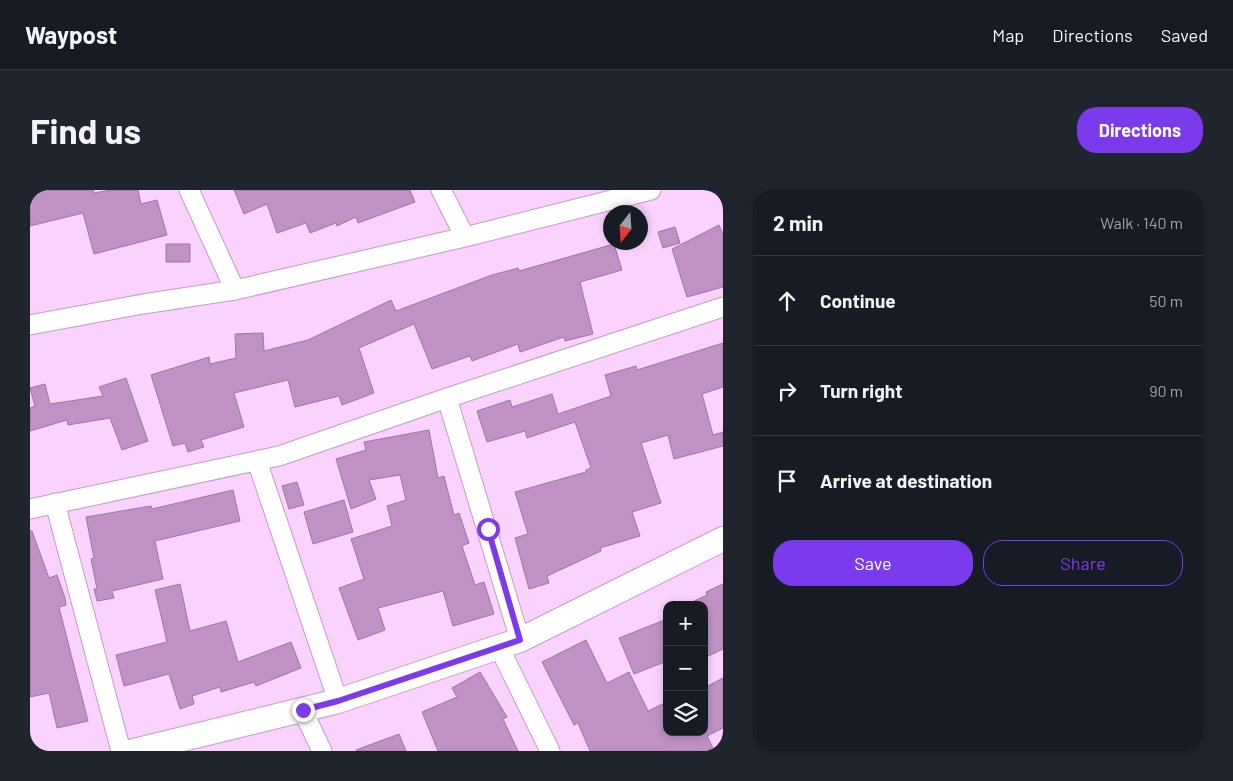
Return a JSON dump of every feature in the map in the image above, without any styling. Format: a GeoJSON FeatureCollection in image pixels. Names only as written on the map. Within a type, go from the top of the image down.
{"type":"FeatureCollection","features":[{"type":"Feature","properties":{"kind":"street"},"geometry":{"type":"LineString","coordinates":[[189,190],[235,290]]}},
{"type":"Feature","properties":{"kind":"street"},"geometry":{"type":"LineString","coordinates":[[441,190],[465,237]]}},
{"type":"Feature","properties":{"kind":"street"},"geometry":{"type":"LineString","coordinates":[[30,325],[143,304],[235,290],[465,237],[651,190]]}},
{"type":"Feature","properties":{"kind":"street"},"geometry":{"type":"LineString","coordinates":[[30,509],[280,456],[447,398],[723,307]]}},
{"type":"Feature","properties":{"kind":"street"},"geometry":{"type":"LineString","coordinates":[[447,398],[510,643],[550,751]]}},
{"type":"Feature","properties":{"kind":"street"},"geometry":{"type":"LineString","coordinates":[[257,461],[338,701]]}},
{"type":"Feature","properties":{"kind":"street"},"geometry":{"type":"LineString","coordinates":[[55,503],[121,751]]}},
{"type":"Feature","properties":{"kind":"street"},"geometry":{"type":"LineString","coordinates":[[134,751],[338,701],[510,643],[723,539]]}},
{"type":"Feature","properties":{"kind":"street"},"geometry":{"type":"LineString","coordinates":[[303,710],[322,751]]}},
{"type":"Feature","properties":{"kind":"building"},"geometry":{"type":"Polygon","coordinates":[[[30,190],[93,190],[94,193],[111,190],[138,190],[141,204],[157,200],[167,235],[94,254],[83,213],[30,226],[30,190]]]}},
{"type":"Feature","properties":{"kind":"building"},"geometry":{"type":"Polygon","coordinates":[[[234,190],[410,190],[415,202],[358,223],[356,217],[337,226],[336,223],[310,233],[306,223],[277,233],[267,204],[244,214],[234,190]]]}},
{"type":"Feature","properties":{"kind":"building"},"geometry":{"type":"Polygon","coordinates":[[[719,225],[723,234],[723,287],[687,297],[672,249],[719,225]]]}},
{"type":"Feature","properties":{"kind":"building"},"geometry":{"type":"Polygon","coordinates":[[[675,227],[680,243],[663,248],[658,232],[675,227]]]}},
{"type":"Feature","properties":{"kind":"building"},"geometry":{"type":"Polygon","coordinates":[[[166,244],[190,244],[190,262],[166,262],[166,244]]]}},
{"type":"Feature","properties":{"kind":"building"},"geometry":{"type":"Polygon","coordinates":[[[603,247],[603,250],[616,250],[622,270],[580,282],[593,334],[565,341],[564,337],[520,352],[518,344],[472,361],[470,356],[432,369],[414,324],[359,348],[374,393],[342,405],[339,396],[295,407],[288,380],[234,393],[244,427],[201,440],[204,447],[188,452],[185,443],[173,446],[151,375],[209,357],[210,364],[236,358],[235,334],[263,333],[264,351],[308,340],[391,300],[396,311],[492,275],[518,268],[519,271],[603,247]]]}},
{"type":"Feature","properties":{"kind":"building"},"geometry":{"type":"Polygon","coordinates":[[[723,343],[723,387],[702,394],[713,435],[723,432],[723,446],[674,459],[668,435],[641,443],[661,503],[632,512],[640,536],[600,548],[601,551],[547,576],[549,583],[529,589],[515,538],[528,534],[515,492],[586,472],[586,470],[591,468],[575,422],[527,438],[525,431],[487,442],[477,411],[510,400],[512,407],[552,394],[558,414],[611,396],[605,375],[636,366],[637,370],[723,343]]]}},
{"type":"Feature","properties":{"kind":"building"},"geometry":{"type":"Polygon","coordinates":[[[126,378],[148,441],[122,450],[110,418],[68,425],[67,420],[30,431],[30,408],[35,406],[30,388],[45,384],[50,404],[103,396],[99,387],[126,378]]]}},
{"type":"Feature","properties":{"kind":"building"},"geometry":{"type":"Polygon","coordinates":[[[429,430],[438,478],[444,476],[454,515],[459,513],[469,543],[462,546],[475,585],[484,582],[494,614],[453,626],[443,591],[378,608],[385,630],[358,640],[339,588],[364,579],[351,539],[392,526],[387,506],[406,500],[400,475],[369,480],[376,499],[351,509],[336,459],[366,450],[364,442],[429,430]]]}},
{"type":"Feature","properties":{"kind":"building"},"geometry":{"type":"Polygon","coordinates":[[[297,482],[304,505],[289,509],[282,486],[297,482]]]}},
{"type":"Feature","properties":{"kind":"building"},"geometry":{"type":"Polygon","coordinates":[[[233,490],[240,521],[155,541],[163,579],[112,591],[114,598],[97,601],[94,589],[97,589],[91,559],[94,558],[86,517],[151,506],[152,509],[233,490]]]}},
{"type":"Feature","properties":{"kind":"building"},"geometry":{"type":"Polygon","coordinates":[[[344,500],[353,532],[313,544],[304,512],[344,500]]]}},
{"type":"Feature","properties":{"kind":"building"},"geometry":{"type":"Polygon","coordinates":[[[30,531],[32,531],[49,578],[57,575],[65,598],[66,605],[59,607],[88,721],[57,728],[49,693],[30,697],[30,531]]]}},
{"type":"Feature","properties":{"kind":"building"},"geometry":{"type":"Polygon","coordinates":[[[180,584],[190,631],[226,621],[238,662],[291,642],[301,668],[256,686],[254,682],[221,692],[220,687],[192,696],[194,704],[180,709],[169,674],[124,686],[116,655],[167,642],[155,590],[180,584]]]}},
{"type":"Feature","properties":{"kind":"building"},"geometry":{"type":"Polygon","coordinates":[[[723,584],[723,649],[708,656],[708,601],[694,601],[707,595],[706,592],[723,584]]]}},
{"type":"Feature","properties":{"kind":"building"},"geometry":{"type":"Polygon","coordinates":[[[663,621],[663,663],[634,674],[619,638],[663,621]]]}},
{"type":"Feature","properties":{"kind":"building"},"geometry":{"type":"Polygon","coordinates":[[[586,640],[607,683],[629,672],[648,711],[663,704],[663,736],[707,736],[713,748],[706,751],[590,751],[578,723],[574,725],[542,662],[586,640]]]}},
{"type":"Feature","properties":{"kind":"building"},"geometry":{"type":"Polygon","coordinates":[[[480,672],[507,717],[503,719],[518,751],[438,751],[422,712],[457,697],[452,688],[480,672]]]}},
{"type":"Feature","properties":{"kind":"building"},"geometry":{"type":"Polygon","coordinates":[[[723,678],[723,728],[708,736],[708,686],[723,678]]]}},
{"type":"Feature","properties":{"kind":"building"},"geometry":{"type":"Polygon","coordinates":[[[399,734],[406,751],[356,750],[399,734]]]}},
{"type":"Feature","properties":{"kind":"route"},"geometry":{"type":"LineString","coordinates":[[303,710],[338,701],[520,640],[488,529]]}}]}
